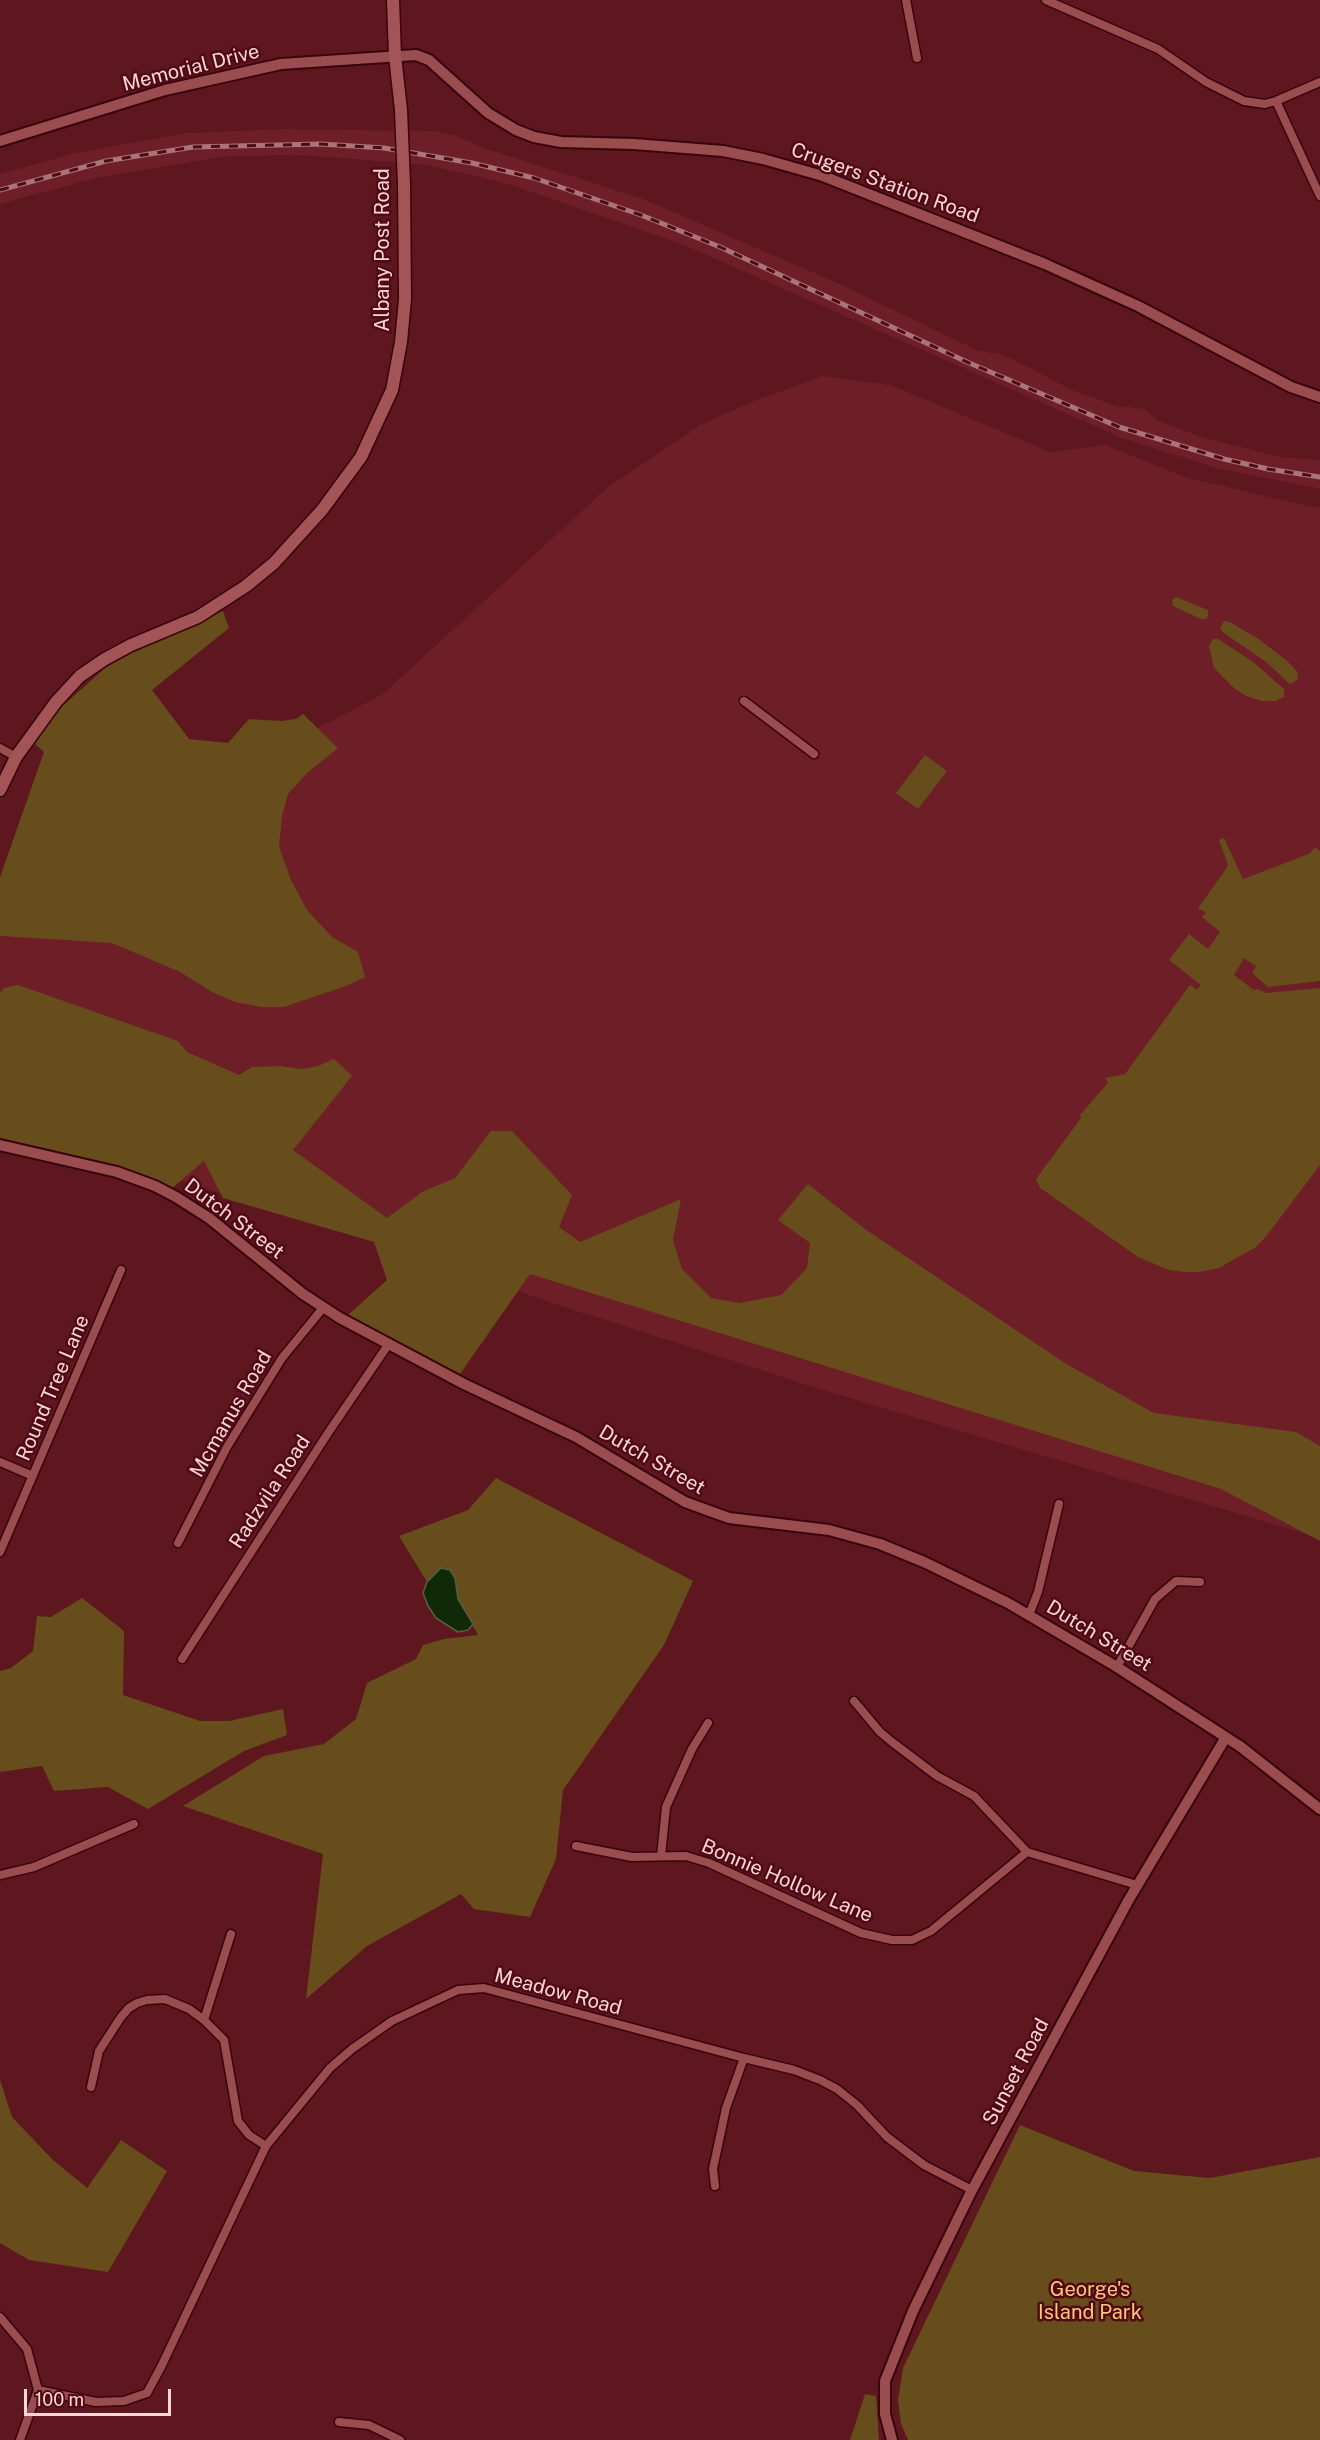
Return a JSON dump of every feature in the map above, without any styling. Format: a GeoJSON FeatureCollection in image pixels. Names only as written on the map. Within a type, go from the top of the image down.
{"type":"FeatureCollection","features":[{"type":"Feature","properties":{"kind":"main road","name":"Albany Post Road"},"geometry":{"type":"LineString","coordinates":[[0,790],[16,757],[56,702],[81,675],[105,658],[131,645],[198,617],[246,586],[274,563],[322,510],[361,457],[392,390],[402,342],[405,299],[404,184],[393,0]]}},
{"type":"Feature","properties":{"kind":"street"},"geometry":{"type":"LineString","coordinates":[[906,0],[917,58]]}},
{"type":"Feature","properties":{"kind":"street"},"geometry":{"type":"LineString","coordinates":[[1046,0],[1158,49],[1206,82],[1244,101],[1265,104],[1276,102],[1320,82]]}},
{"type":"Feature","properties":{"kind":"street","name":"Crugers Station Road"},"geometry":{"type":"LineString","coordinates":[[395,56],[416,55],[429,60],[488,113],[516,130],[534,137],[561,142],[634,144],[723,151],[764,159],[823,176],[1045,264],[1138,306],[1291,387],[1320,397]]}},
{"type":"Feature","properties":{"kind":"street","name":"Memorial Drive"},"geometry":{"type":"LineString","coordinates":[[0,141],[165,90],[280,64],[395,56]]}},
{"type":"Feature","properties":{"kind":"street"},"geometry":{"type":"LineString","coordinates":[[1276,102],[1320,196]]}},
{"type":"Feature","properties":{"kind":"street"},"geometry":{"type":"LineString","coordinates":[[744,701],[814,754]]}},
{"type":"Feature","properties":{"kind":"street"},"geometry":{"type":"LineString","coordinates":[[0,748],[16,757]]}},
{"type":"Feature","properties":{"kind":"street","name":"Dutch Street"},"geometry":{"type":"LineString","coordinates":[[0,1145],[117,1172],[155,1186],[209,1218],[323,1308],[388,1345],[576,1437],[665,1491],[703,1510],[740,1520],[829,1530],[880,1544],[924,1562],[1029,1616],[1117,1667],[1226,1737],[1320,1809]]}},
{"type":"Feature","properties":{"kind":"street","name":"Round Tree Lane"},"geometry":{"type":"LineString","coordinates":[[0,1552],[121,1270]]}},
{"type":"Feature","properties":{"kind":"street","name":"Mcmanus Road"},"geometry":{"type":"LineString","coordinates":[[178,1543],[239,1427],[282,1358],[323,1308]]}},
{"type":"Feature","properties":{"kind":"street","name":"Radzvila Road"},"geometry":{"type":"LineString","coordinates":[[182,1659],[321,1443],[388,1345]]}},
{"type":"Feature","properties":{"kind":"street"},"geometry":{"type":"LineString","coordinates":[[0,1462],[33,1476]]}},
{"type":"Feature","properties":{"kind":"street"},"geometry":{"type":"LineString","coordinates":[[1029,1616],[1038,1592],[1059,1504]]}},
{"type":"Feature","properties":{"kind":"street"},"geometry":{"type":"LineString","coordinates":[[1117,1667],[1155,1599],[1176,1581],[1200,1581]]}},
{"type":"Feature","properties":{"kind":"street"},"geometry":{"type":"LineString","coordinates":[[854,1701],[880,1732],[892,1742],[937,1776],[974,1796],[1027,1852],[1137,1885]]}},
{"type":"Feature","properties":{"kind":"street"},"geometry":{"type":"LineString","coordinates":[[661,1856],[666,1807],[692,1749],[708,1723]]}},
{"type":"Feature","properties":{"kind":"street","name":"Sunset Road"},"geometry":{"type":"LineString","coordinates":[[892,2440],[885,2414],[884,2398],[889,2369],[913,2311],[972,2190],[1137,1885],[1226,1737]]}},
{"type":"Feature","properties":{"kind":"street"},"geometry":{"type":"LineString","coordinates":[[0,1875],[34,1867],[134,1824]]}},
{"type":"Feature","properties":{"kind":"street","name":"Bonnie Hollow Lane"},"geometry":{"type":"LineString","coordinates":[[576,1846],[632,1857],[686,1856],[709,1863],[861,1933],[892,1940],[912,1940],[932,1931],[1027,1852]]}},
{"type":"Feature","properties":{"kind":"street"},"geometry":{"type":"LineString","coordinates":[[204,2020],[231,1934]]}},
{"type":"Feature","properties":{"kind":"street","name":"Meadow Road"},"geometry":{"type":"LineString","coordinates":[[38,2390],[96,2402],[124,2401],[147,2393],[266,2146],[330,2068],[352,2049],[392,2021],[458,1990],[484,1988],[794,2070],[837,2089],[905,2151],[972,2190]]}},
{"type":"Feature","properties":{"kind":"street"},"geometry":{"type":"LineString","coordinates":[[91,2087],[99,2051],[129,2008],[147,2000],[165,1999],[189,2009],[224,2040],[238,2121],[249,2135],[266,2146]]}},
{"type":"Feature","properties":{"kind":"street"},"geometry":{"type":"LineString","coordinates":[[715,2186],[712,2169],[726,2108],[744,2058]]}},
{"type":"Feature","properties":{"kind":"street"},"geometry":{"type":"LineString","coordinates":[[0,2317],[27,2349],[38,2390],[20,2440]]}},
{"type":"Feature","properties":{"kind":"street"},"geometry":{"type":"LineString","coordinates":[[339,2422],[369,2425],[400,2440]]}},
{"type":"Feature","properties":{"kind":"shaded area"},"geometry":{"type":"Polygon","coordinates":[[[281,129],[435,131],[454,135],[484,148],[643,199],[833,281],[979,351],[1008,357],[1072,390],[1116,406],[1145,409],[1158,421],[1204,438],[1279,457],[1320,460],[1320,489],[1216,468],[1122,438],[684,245],[509,184],[427,165],[302,155],[226,156],[96,178],[0,204],[0,174],[76,153],[186,133],[281,129]]]}},
{"type":"Feature","properties":{"kind":"shaded area"},"geometry":{"type":"Polygon","coordinates":[[[823,376],[891,385],[1050,452],[1105,445],[1185,477],[1307,506],[1320,507],[1320,1538],[836,1394],[562,1306],[384,1245],[160,1174],[0,1134],[0,893],[383,694],[607,488],[700,425],[754,401],[823,376]]]}},
{"type":"Feature","properties":{"kind":"shaded area"},"geometry":{"type":"Polygon","coordinates":[[[441,1568],[450,1570],[455,1578],[458,1599],[473,1624],[468,1630],[458,1632],[436,1618],[428,1606],[423,1593],[427,1582],[441,1568]]]}},
{"type":"Feature","properties":{"kind":"green space"},"geometry":{"type":"Polygon","coordinates":[[[1176,597],[1208,610],[1208,616],[1206,619],[1201,619],[1173,606],[1172,600],[1176,597]]]}},
{"type":"Feature","properties":{"kind":"green space"},"geometry":{"type":"Polygon","coordinates":[[[223,611],[229,628],[152,690],[189,739],[228,743],[249,719],[281,721],[296,719],[303,714],[338,748],[307,773],[288,794],[282,816],[279,847],[291,880],[307,910],[332,937],[358,952],[365,977],[346,986],[284,1007],[261,1007],[235,1002],[212,992],[180,972],[112,943],[0,936],[0,877],[44,752],[35,744],[57,711],[105,668],[223,611]]]}},
{"type":"Feature","properties":{"kind":"green space"},"geometry":{"type":"Polygon","coordinates":[[[1224,621],[1230,622],[1260,640],[1286,660],[1297,671],[1298,680],[1290,684],[1266,662],[1224,633],[1220,629],[1224,621]]]}},
{"type":"Feature","properties":{"kind":"green space"},"geometry":{"type":"Polygon","coordinates":[[[1213,639],[1218,639],[1252,661],[1284,689],[1284,697],[1276,701],[1262,701],[1246,696],[1234,688],[1214,668],[1209,646],[1213,639]]]}},
{"type":"Feature","properties":{"kind":"green space"},"geometry":{"type":"Polygon","coordinates":[[[925,755],[947,771],[918,809],[896,793],[925,755]]]}},
{"type":"Feature","properties":{"kind":"green space"},"geometry":{"type":"Polygon","coordinates":[[[1224,838],[1243,879],[1309,854],[1315,847],[1320,851],[1320,981],[1268,987],[1252,973],[1256,966],[1244,958],[1234,975],[1254,990],[1258,989],[1266,993],[1320,988],[1320,1165],[1256,1247],[1219,1268],[1200,1272],[1184,1272],[1169,1270],[1138,1257],[1040,1188],[1036,1179],[1081,1118],[1080,1115],[1108,1083],[1105,1078],[1125,1074],[1190,985],[1197,990],[1201,985],[1169,960],[1189,934],[1208,949],[1220,932],[1202,917],[1206,913],[1198,908],[1228,865],[1219,840],[1224,838]]]}},
{"type":"Feature","properties":{"kind":"green space"},"geometry":{"type":"Polygon","coordinates":[[[18,985],[178,1041],[187,1052],[239,1075],[252,1067],[280,1066],[302,1069],[318,1066],[334,1059],[352,1076],[293,1150],[387,1218],[422,1192],[455,1178],[491,1131],[512,1131],[572,1195],[559,1227],[580,1242],[681,1199],[673,1240],[682,1269],[711,1298],[740,1303],[781,1295],[807,1268],[810,1243],[778,1220],[808,1184],[865,1229],[1068,1365],[1154,1413],[1296,1432],[1320,1446],[1320,1541],[1221,1489],[530,1274],[460,1374],[348,1315],[387,1280],[374,1242],[223,1198],[204,1161],[172,1188],[120,1166],[0,1138],[0,993],[4,988],[18,985]]]}},
{"type":"Feature","properties":{"kind":"green space"},"geometry":{"type":"Polygon","coordinates":[[[496,1478],[693,1581],[664,1645],[563,1790],[556,1859],[530,1917],[474,1909],[461,1894],[367,1946],[306,1999],[323,1854],[183,1806],[264,1756],[324,1744],[356,1719],[367,1683],[416,1659],[423,1645],[444,1639],[478,1635],[458,1599],[455,1578],[441,1568],[427,1582],[399,1536],[468,1510],[496,1478]]]}},
{"type":"Feature","properties":{"kind":"green space"},"geometry":{"type":"Polygon","coordinates":[[[82,1598],[124,1631],[123,1695],[200,1721],[229,1721],[283,1709],[287,1735],[244,1751],[148,1809],[108,1787],[54,1791],[42,1766],[0,1772],[0,1671],[11,1668],[33,1651],[37,1616],[51,1617],[82,1598]]]}},
{"type":"Feature","properties":{"kind":"green space"},"geometry":{"type":"Polygon","coordinates":[[[0,2080],[12,2117],[53,2160],[87,2188],[121,2140],[167,2171],[108,2272],[29,2260],[0,2243],[0,2080]]]}},
{"type":"Feature","properties":{"kind":"green space","name":"George's Island Park"},"geometry":{"type":"Polygon","coordinates":[[[1020,2125],[1134,2171],[1210,2178],[1320,2157],[1320,2440],[908,2440],[901,2424],[898,2400],[903,2368],[1020,2125]]]}},
{"type":"Feature","properties":{"kind":"green space"},"geometry":{"type":"Polygon","coordinates":[[[865,2394],[876,2396],[879,2440],[850,2440],[865,2394]]]}},
{"type":"Feature","properties":{"kind":"railway"},"geometry":{"type":"LineString","coordinates":[[0,190],[106,161],[193,147],[321,144],[384,148],[472,163],[534,178],[641,215],[720,247],[967,362],[1119,427],[1224,459],[1320,477]]}}]}
